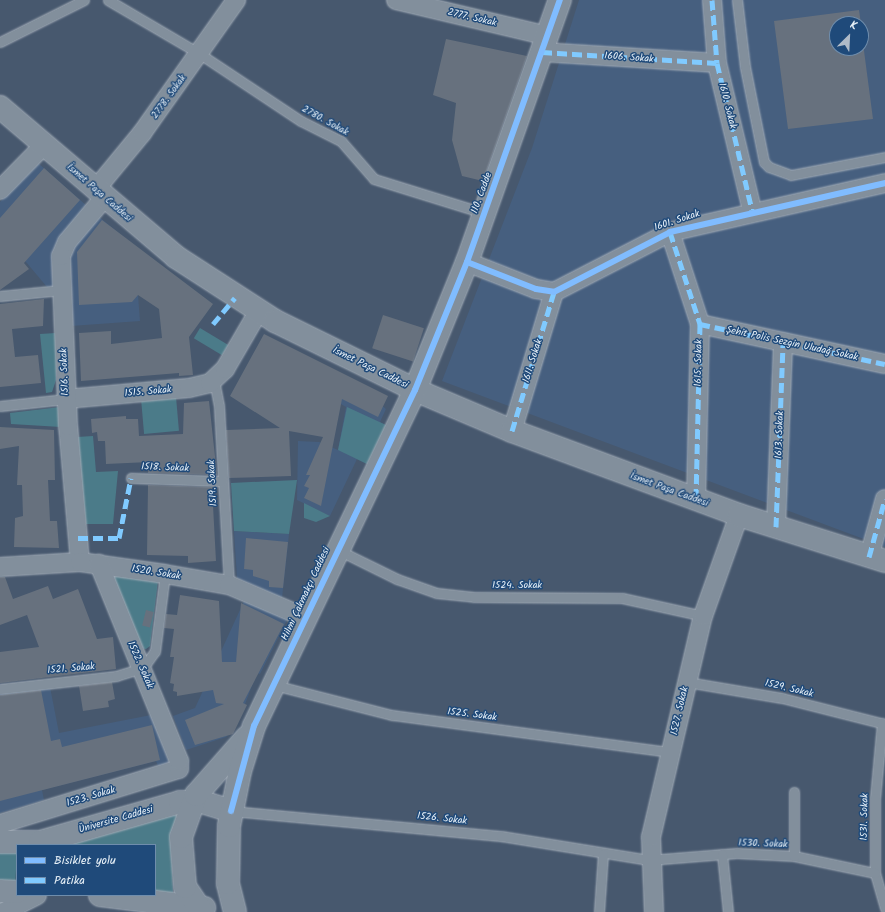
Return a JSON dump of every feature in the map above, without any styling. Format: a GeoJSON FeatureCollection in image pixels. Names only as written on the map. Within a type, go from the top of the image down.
{"type":"FeatureCollection","features":[{"type":"Feature","properties":{"kind":"main road","name":"110. Cadde"},"geometry":{"type":"LineString","coordinates":[[415,390],[467,262],[560,0]]}},
{"type":"Feature","properties":{"kind":"main road","name":"İsmet Paşa Caddesi"},"geometry":{"type":"LineString","coordinates":[[0,107],[100,194],[176,257],[258,312],[415,390],[512,431],[696,500],[877,559]]}},
{"type":"Feature","properties":{"kind":"main road","name":"Hilmi Çakmakçı Caddesi"},"geometry":{"type":"LineString","coordinates":[[235,912],[228,876],[231,812],[254,726],[415,390]]}},
{"type":"Feature","properties":{"kind":"main road","name":"Hilmi Çakmakçı Caddesi"},"geometry":{"type":"LineString","coordinates":[[200,910],[187,895],[179,853],[194,801],[254,726]]}},
{"type":"Feature","properties":{"kind":"main road","name":"Üniversite Caddesi"},"geometry":{"type":"LineString","coordinates":[[5,838],[40,842],[172,804],[194,801],[231,812]]}},
{"type":"Feature","properties":{"kind":"main road"},"geometry":{"type":"LineString","coordinates":[[0,891],[16,892]]}},
{"type":"Feature","properties":{"kind":"main road"},"geometry":{"type":"LineString","coordinates":[[107,896],[200,910],[235,912]]}},
{"type":"Feature","properties":{"kind":"street","name":"2778. Sokak"},"geometry":{"type":"LineString","coordinates":[[100,194],[200,54],[236,0]]}},
{"type":"Feature","properties":{"kind":"street","name":"2777. Sokak"},"geometry":{"type":"LineString","coordinates":[[396,0],[545,44]]}},
{"type":"Feature","properties":{"kind":"street","name":"1610. Sokak"},"geometry":{"type":"LineString","coordinates":[[712,0],[717,64],[752,210]]}},
{"type":"Feature","properties":{"kind":"street","name":"1606. Sokak"},"geometry":{"type":"LineString","coordinates":[[545,44],[717,64]]}},
{"type":"Feature","properties":{"kind":"street"},"geometry":{"type":"LineString","coordinates":[[0,190],[44,145]]}},
{"type":"Feature","properties":{"kind":"street","name":"1601. Sokak"},"geometry":{"type":"LineString","coordinates":[[554,292],[670,232],[752,210],[885,183]]}},
{"type":"Feature","properties":{"kind":"street","name":"1516. Sokak"},"geometry":{"type":"LineString","coordinates":[[80,562],[66,399],[61,290],[64,246],[100,194]]}},
{"type":"Feature","properties":{"kind":"street","name":"1615. Sokak"},"geometry":{"type":"LineString","coordinates":[[670,232],[700,324],[696,500]]}},
{"type":"Feature","properties":{"kind":"street"},"geometry":{"type":"LineString","coordinates":[[467,262],[536,289],[554,292]]}},
{"type":"Feature","properties":{"kind":"street","name":"1611. Sokak"},"geometry":{"type":"LineString","coordinates":[[512,431],[554,292]]}},
{"type":"Feature","properties":{"kind":"street","name":"1515. Sokak"},"geometry":{"type":"LineString","coordinates":[[66,399],[194,387],[214,380],[225,369],[258,312]]}},
{"type":"Feature","properties":{"kind":"street","name":"Şehit Polis Sezgin Uludağ Sokak"},"geometry":{"type":"LineString","coordinates":[[700,324],[885,364]]}},
{"type":"Feature","properties":{"kind":"street","name":"1613. Sokak"},"geometry":{"type":"LineString","coordinates":[[776,527],[783,342]]}},
{"type":"Feature","properties":{"kind":"street"},"geometry":{"type":"LineString","coordinates":[[877,559],[885,499]]}},
{"type":"Feature","properties":{"kind":"street","name":"1527. Sokak"},"geometry":{"type":"LineString","coordinates":[[654,912],[649,860],[670,752],[702,616],[739,515]]}},
{"type":"Feature","properties":{"kind":"street","name":"1520. Sokak"},"geometry":{"type":"LineString","coordinates":[[0,567],[80,562],[165,574],[230,585],[306,618]]}},
{"type":"Feature","properties":{"kind":"street","name":"1522. Sokak"},"geometry":{"type":"LineString","coordinates":[[99,564],[142,668],[179,766]]}},
{"type":"Feature","properties":{"kind":"street","name":"1523. Sokak"},"geometry":{"type":"LineString","coordinates":[[0,824],[174,773],[179,766]]}},
{"type":"Feature","properties":{"kind":"street"},"geometry":{"type":"LineString","coordinates":[[4,912],[35,896]]}},
{"type":"Feature","properties":{"kind":"lane"},"geometry":{"type":"LineString","coordinates":[[0,42],[84,0]]}},
{"type":"Feature","properties":{"kind":"lane","name":"2780. Sokak"},"geometry":{"type":"LineString","coordinates":[[108,0],[200,54],[301,121],[341,141],[374,179],[485,213]]}},
{"type":"Feature","properties":{"kind":"lane"},"geometry":{"type":"LineString","coordinates":[[737,0],[745,67],[764,162],[769,167],[791,175],[885,157]]}},
{"type":"Feature","properties":{"kind":"lane"},"geometry":{"type":"LineString","coordinates":[[0,296],[61,290]]}},
{"type":"Feature","properties":{"kind":"lane","name":"1519. Sokak"},"geometry":{"type":"LineString","coordinates":[[214,380],[230,585]]}},
{"type":"Feature","properties":{"kind":"lane","name":"1515. Sokak"},"geometry":{"type":"LineString","coordinates":[[0,406],[66,399]]}},
{"type":"Feature","properties":{"kind":"lane","name":"1518. Sokak"},"geometry":{"type":"LineString","coordinates":[[131,478],[223,481]]}},
{"type":"Feature","properties":{"kind":"lane","name":"1524. Sokak"},"geometry":{"type":"LineString","coordinates":[[338,550],[397,579],[437,593],[474,597],[622,598],[702,616]]}},
{"type":"Feature","properties":{"kind":"lane"},"geometry":{"type":"LineString","coordinates":[[142,668],[155,651],[165,574]]}},
{"type":"Feature","properties":{"kind":"lane","name":"1521. Sokak"},"geometry":{"type":"LineString","coordinates":[[0,689],[116,676],[142,668]]}},
{"type":"Feature","properties":{"kind":"lane","name":"1529. Sokak"},"geometry":{"type":"LineString","coordinates":[[687,682],[782,698],[883,724]]}},
{"type":"Feature","properties":{"kind":"lane","name":"1525. Sokak"},"geometry":{"type":"LineString","coordinates":[[274,685],[392,715],[670,752]]}},
{"type":"Feature","properties":{"kind":"lane","name":"1531. Sokak"},"geometry":{"type":"LineString","coordinates":[[883,724],[875,798],[875,873],[885,909]]}},
{"type":"Feature","properties":{"kind":"lane"},"geometry":{"type":"LineString","coordinates":[[794,792],[794,856]]}},
{"type":"Feature","properties":{"kind":"lane","name":"1526. Sokak"},"geometry":{"type":"LineString","coordinates":[[231,812],[501,836],[603,854],[649,860]]}},
{"type":"Feature","properties":{"kind":"lane"},"geometry":{"type":"LineString","coordinates":[[599,912],[603,854]]}},
{"type":"Feature","properties":{"kind":"lane"},"geometry":{"type":"LineString","coordinates":[[722,854],[728,912]]}},
{"type":"Feature","properties":{"kind":"lane","name":"1530. Sokak"},"geometry":{"type":"LineString","coordinates":[[649,860],[722,854],[794,856],[875,873]]}},
{"type":"Feature","properties":{"kind":"shaded area"},"geometry":{"type":"Polygon","coordinates":[[[579,0],[885,0],[885,547],[442,381],[532,148],[579,0]]]}},
{"type":"Feature","properties":{"kind":"shaded area"},"geometry":{"type":"Polygon","coordinates":[[[38,163],[87,206],[53,261],[53,287],[47,287],[0,231],[0,202],[38,163]]]}},
{"type":"Feature","properties":{"kind":"shaded area"},"geometry":{"type":"Polygon","coordinates":[[[98,216],[159,266],[138,295],[140,321],[71,326],[69,253],[98,216]]]}},
{"type":"Feature","properties":{"kind":"shaded area"},"geometry":{"type":"Polygon","coordinates":[[[200,328],[228,345],[222,355],[194,338],[200,328]]]}},
{"type":"Feature","properties":{"kind":"shaded area"},"geometry":{"type":"Polygon","coordinates":[[[56,333],[56,380],[52,392],[46,393],[40,334],[56,333]]]}},
{"type":"Feature","properties":{"kind":"shaded area"},"geometry":{"type":"Polygon","coordinates":[[[348,376],[386,409],[380,422],[386,425],[367,464],[357,459],[330,516],[297,500],[298,441],[319,442],[338,450],[346,407],[336,401],[348,376]]]}},
{"type":"Feature","properties":{"kind":"shaded area"},"geometry":{"type":"Polygon","coordinates":[[[176,397],[179,431],[144,434],[141,400],[176,397]]]}},
{"type":"Feature","properties":{"kind":"shaded area"},"geometry":{"type":"Polygon","coordinates":[[[60,407],[61,427],[11,424],[10,413],[60,407]]]}},
{"type":"Feature","properties":{"kind":"shaded area"},"geometry":{"type":"Polygon","coordinates":[[[347,407],[386,425],[367,464],[338,450],[347,407]]]}},
{"type":"Feature","properties":{"kind":"shaded area"},"geometry":{"type":"Polygon","coordinates":[[[93,436],[96,472],[118,471],[113,524],[86,524],[77,437],[93,436]]]}},
{"type":"Feature","properties":{"kind":"shaded area"},"geometry":{"type":"Polygon","coordinates":[[[297,480],[289,534],[234,531],[231,483],[297,480]]]}},
{"type":"Feature","properties":{"kind":"shaded area"},"geometry":{"type":"Polygon","coordinates":[[[304,503],[330,516],[316,522],[304,518],[304,503]]]}},
{"type":"Feature","properties":{"kind":"shaded area"},"geometry":{"type":"Polygon","coordinates":[[[234,531],[289,534],[282,598],[237,578],[234,531]]]}},
{"type":"Feature","properties":{"kind":"shaded area"},"geometry":{"type":"Polygon","coordinates":[[[111,574],[158,580],[150,646],[146,649],[141,648],[111,574]]]}},
{"type":"Feature","properties":{"kind":"shaded area"},"geometry":{"type":"Polygon","coordinates":[[[245,599],[288,618],[260,674],[257,673],[237,725],[226,737],[186,750],[173,716],[195,708],[245,599]]]}},
{"type":"Feature","properties":{"kind":"shaded area"},"geometry":{"type":"Polygon","coordinates":[[[50,687],[59,733],[151,715],[170,765],[159,768],[156,761],[42,790],[44,800],[0,813],[0,693],[50,687]]]}},
{"type":"Feature","properties":{"kind":"shaded area"},"geometry":{"type":"Polygon","coordinates":[[[177,814],[171,840],[173,894],[156,892],[156,844],[63,844],[177,814]]]}},
{"type":"Feature","properties":{"kind":"shaded area"},"geometry":{"type":"Polygon","coordinates":[[[0,850],[16,851],[15,882],[0,881],[0,850]]]}},
{"type":"Feature","properties":{"kind":"building"},"geometry":{"type":"Polygon","coordinates":[[[859,10],[860,16],[829,16],[829,56],[865,56],[873,119],[788,129],[774,21],[859,10]]]}},
{"type":"Feature","properties":{"kind":"building"},"geometry":{"type":"Polygon","coordinates":[[[446,39],[527,56],[483,181],[462,176],[452,140],[456,103],[433,95],[446,39]]]}},
{"type":"Feature","properties":{"kind":"building"},"geometry":{"type":"Polygon","coordinates":[[[44,168],[80,200],[24,263],[29,269],[0,290],[0,218],[44,168]]]}},
{"type":"Feature","properties":{"kind":"building"},"geometry":{"type":"Polygon","coordinates":[[[102,220],[213,304],[189,337],[193,375],[179,376],[179,373],[81,381],[79,333],[111,331],[111,344],[162,338],[159,309],[138,295],[132,302],[79,305],[77,252],[102,220]]]}},
{"type":"Feature","properties":{"kind":"building"},"geometry":{"type":"Polygon","coordinates":[[[44,299],[43,326],[12,329],[15,357],[38,355],[41,383],[0,387],[0,304],[44,299]]]}},
{"type":"Feature","properties":{"kind":"building"},"geometry":{"type":"Polygon","coordinates":[[[383,315],[424,328],[413,362],[372,348],[383,315]]]}},
{"type":"Feature","properties":{"kind":"building"},"geometry":{"type":"Polygon","coordinates":[[[264,334],[388,396],[378,417],[342,399],[321,506],[304,498],[309,488],[304,486],[310,475],[306,475],[323,437],[289,431],[291,476],[229,478],[226,430],[280,428],[230,396],[264,334]]]}},
{"type":"Feature","properties":{"kind":"building"},"geometry":{"type":"Polygon","coordinates":[[[209,401],[217,475],[148,473],[149,462],[106,464],[105,441],[98,441],[97,432],[92,433],[91,419],[126,416],[126,419],[138,419],[139,436],[183,434],[184,403],[209,401]]]}},
{"type":"Feature","properties":{"kind":"building"},"geometry":{"type":"Polygon","coordinates":[[[0,427],[54,430],[55,480],[48,480],[50,521],[57,521],[59,548],[14,547],[15,518],[23,516],[22,485],[17,485],[19,446],[0,449],[0,427]]]}},
{"type":"Feature","properties":{"kind":"building"},"geometry":{"type":"Polygon","coordinates":[[[148,485],[212,487],[216,561],[188,563],[188,556],[147,555],[148,485]]]}},
{"type":"Feature","properties":{"kind":"building"},"geometry":{"type":"Polygon","coordinates":[[[246,538],[288,542],[283,588],[269,587],[269,581],[253,576],[253,570],[244,569],[246,538]]]}},
{"type":"Feature","properties":{"kind":"building"},"geometry":{"type":"Polygon","coordinates":[[[0,577],[5,577],[13,599],[48,586],[53,599],[78,589],[97,639],[113,637],[116,669],[0,683],[0,652],[39,647],[27,615],[0,625],[0,577]]]}},
{"type":"Feature","properties":{"kind":"building"},"geometry":{"type":"Polygon","coordinates":[[[180,595],[219,601],[222,662],[236,662],[241,603],[284,624],[243,703],[247,705],[233,734],[195,745],[185,720],[224,704],[216,703],[213,690],[177,696],[177,692],[173,691],[174,684],[170,683],[174,657],[170,657],[174,629],[164,628],[166,614],[177,615],[180,595]]]}},
{"type":"Feature","properties":{"kind":"building"},"geometry":{"type":"Polygon","coordinates":[[[146,610],[154,612],[150,627],[142,626],[146,610]]]}},
{"type":"Feature","properties":{"kind":"building"},"geometry":{"type":"Polygon","coordinates":[[[112,682],[115,699],[108,701],[109,707],[83,711],[79,686],[112,682]]]}},
{"type":"Feature","properties":{"kind":"building"},"geometry":{"type":"Polygon","coordinates":[[[41,690],[51,741],[60,739],[62,747],[152,725],[160,760],[0,801],[0,695],[41,690]]]}},
{"type":"Feature","properties":{"kind":"marked path"},"geometry":{"type":"LineString","coordinates":[[712,0],[717,63],[752,210]]}},
{"type":"Feature","properties":{"kind":"marked path"},"geometry":{"type":"LineString","coordinates":[[542,52],[717,63]]}},
{"type":"Feature","properties":{"kind":"marked path"},"geometry":{"type":"LineString","coordinates":[[670,232],[700,324],[696,500]]}},
{"type":"Feature","properties":{"kind":"marked path"},"geometry":{"type":"LineString","coordinates":[[512,431],[554,292]]}},
{"type":"Feature","properties":{"kind":"marked path"},"geometry":{"type":"LineString","coordinates":[[213,324],[235,298]]}},
{"type":"Feature","properties":{"kind":"marked path"},"geometry":{"type":"LineString","coordinates":[[700,324],[885,364]]}},
{"type":"Feature","properties":{"kind":"marked path"},"geometry":{"type":"LineString","coordinates":[[776,527],[783,342]]}},
{"type":"Feature","properties":{"kind":"marked path"},"geometry":{"type":"LineString","coordinates":[[78,538],[119,538],[131,478]]}},
{"type":"Feature","properties":{"kind":"marked path"},"geometry":{"type":"LineString","coordinates":[[869,557],[885,499]]}},
{"type":"Feature","properties":{"kind":"cycle path"},"geometry":{"type":"LineString","coordinates":[[231,811],[254,726],[415,390],[467,262],[560,0]]}},
{"type":"Feature","properties":{"kind":"cycle path"},"geometry":{"type":"LineString","coordinates":[[467,262],[536,289],[554,292],[670,232],[885,183]]}}]}
